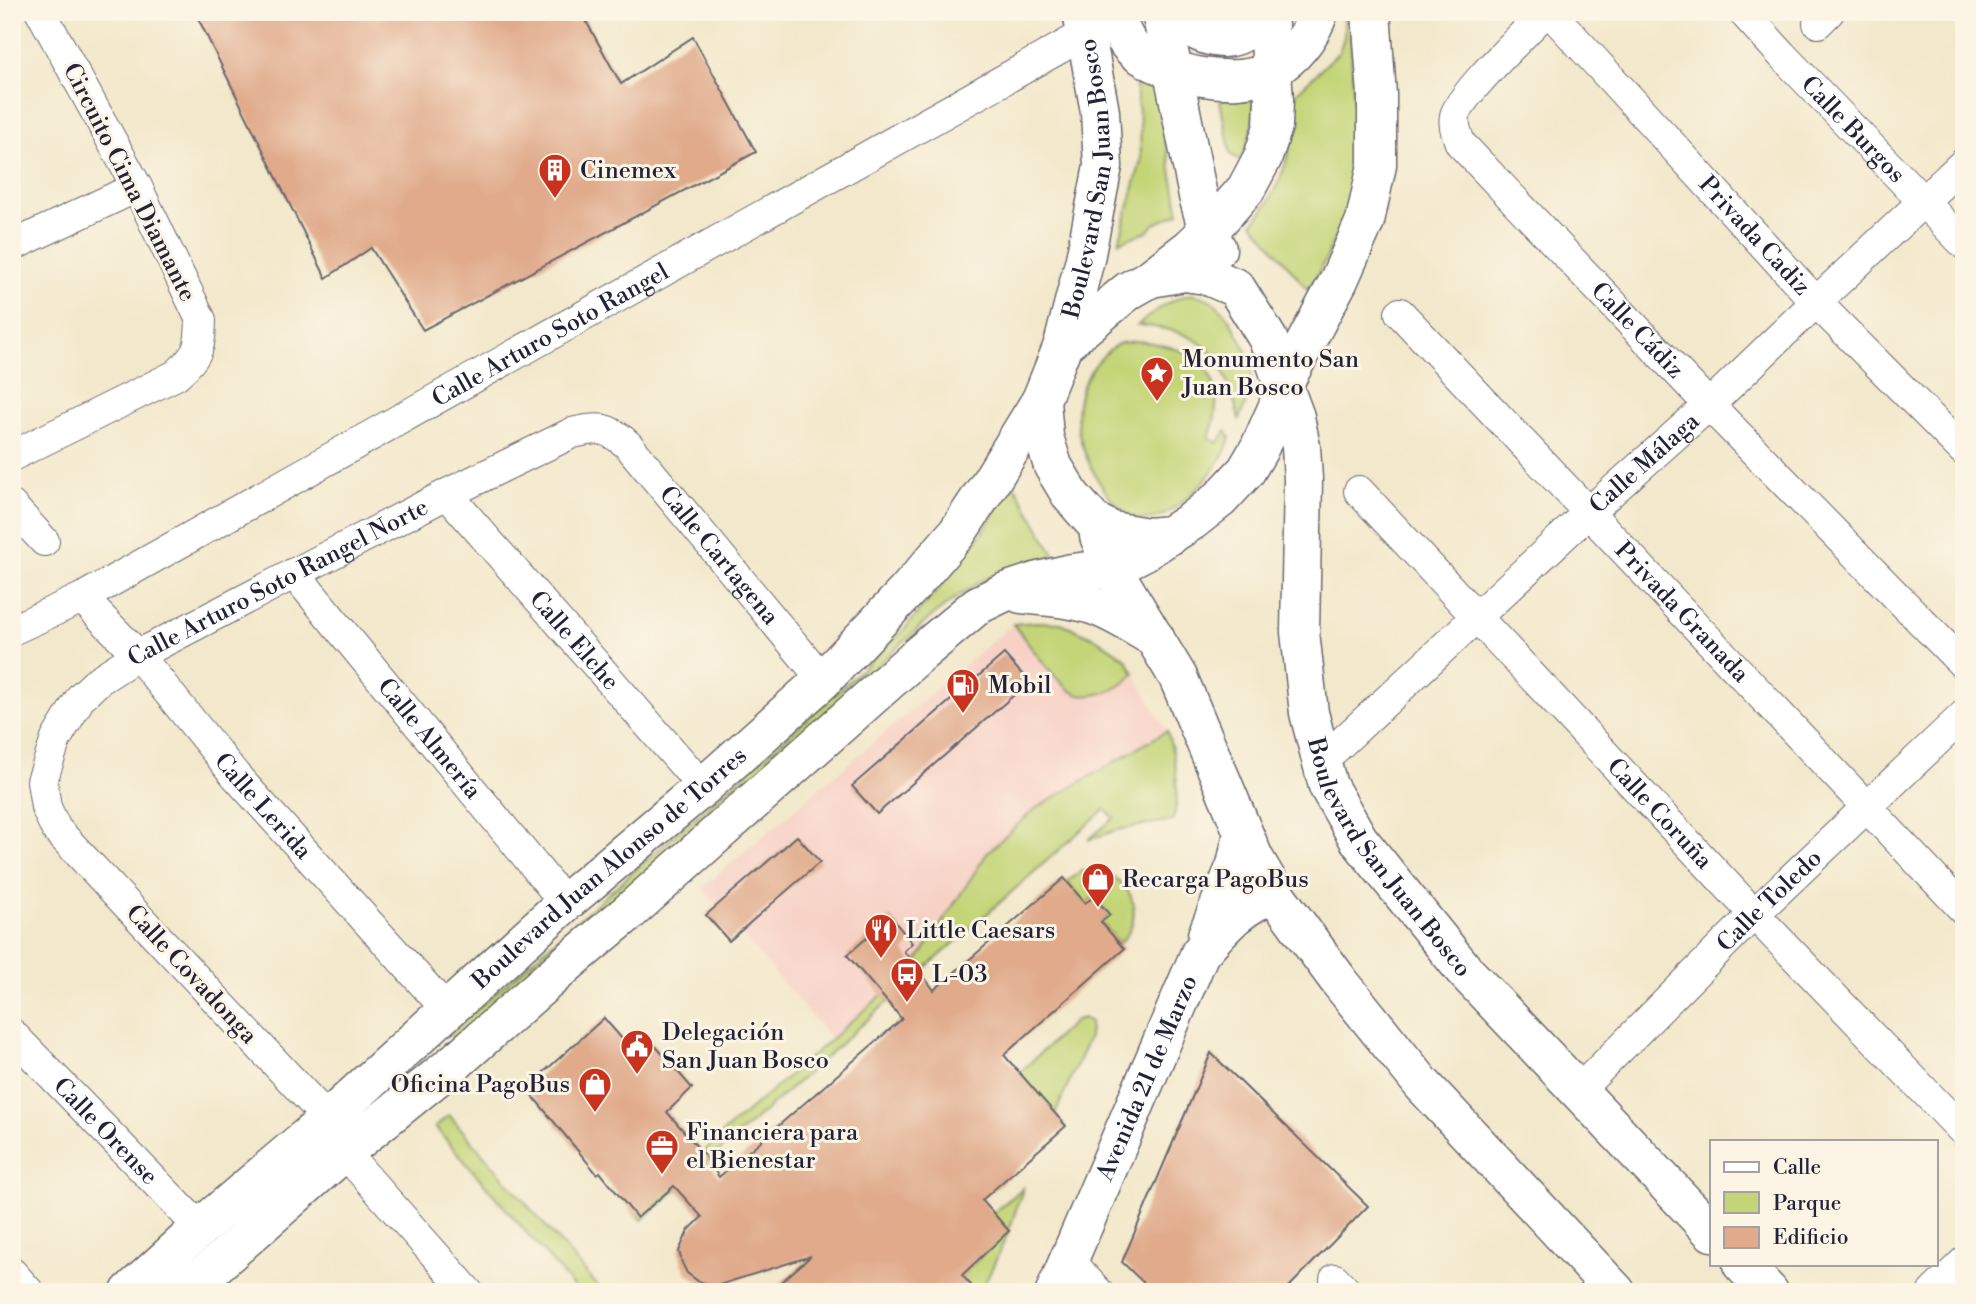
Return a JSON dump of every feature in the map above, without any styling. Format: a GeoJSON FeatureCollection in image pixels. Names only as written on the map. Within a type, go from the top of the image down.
{"type":"FeatureCollection","features":[{"type":"Feature","properties":{"kind":"main road"},"geometry":{"type":"LineString","coordinates":[[1161,12],[1198,196],[1208,231],[1236,288],[1268,339],[1283,385]]}},
{"type":"Feature","properties":{"kind":"main road"},"geometry":{"type":"LineString","coordinates":[[1175,12],[1180,19],[1207,35],[1228,38],[1237,36],[1252,26],[1266,12]]}},
{"type":"Feature","properties":{"kind":"main road"},"geometry":{"type":"LineString","coordinates":[[1266,12],[1274,100],[1273,126],[1266,150],[1246,189],[1190,248],[1151,278],[1128,291],[1063,345],[1041,400],[1044,436],[1053,466],[1071,496],[1093,521],[1112,568],[1178,677],[1254,858],[1275,894],[1339,981],[1422,1084],[1616,1292]]}},
{"type":"Feature","properties":{"kind":"main road"},"geometry":{"type":"LineString","coordinates":[[1094,19],[1120,28],[1132,48],[1171,69],[1192,75],[1229,79],[1271,70],[1305,41],[1319,12]]}},
{"type":"Feature","properties":{"kind":"main road"},"geometry":{"type":"LineString","coordinates":[[1093,521],[1112,531],[1148,537],[1171,535],[1220,499],[1246,471],[1259,449],[1283,385],[1339,280],[1365,221],[1377,165],[1377,95],[1371,12]]}},
{"type":"Feature","properties":{"kind":"main road","name":"Boulevard San Juan Bosco"},"geometry":{"type":"LineString","coordinates":[[1063,345],[1085,259],[1103,166],[1094,19]]}},
{"type":"Feature","properties":{"kind":"main road"},"geometry":{"type":"LineString","coordinates":[[1151,278],[1184,272],[1206,275],[1236,288]]}},
{"type":"Feature","properties":{"kind":"main road","name":"Boulevard San Juan Bosco"},"geometry":{"type":"LineString","coordinates":[[1283,385],[1295,417],[1301,447],[1303,479],[1300,632],[1309,712],[1328,786],[1359,840],[1464,970],[1710,1230]]}},
{"type":"Feature","properties":{"kind":"main road","name":"Boulevard Juan Alonso de Torres"},"geometry":{"type":"LineString","coordinates":[[185,1292],[336,1135],[448,1011],[565,903],[703,787],[823,680],[908,590],[957,533],[1041,400]]}},
{"type":"Feature","properties":{"kind":"main road","name":"Boulevard Juan Alonso de Torres"},"geometry":{"type":"LineString","coordinates":[[130,1292],[200,1228],[336,1135],[453,1064],[916,657],[978,606],[1005,592],[1035,582],[1112,568],[1171,535]]}},
{"type":"Feature","properties":{"kind":"main road"},"geometry":{"type":"LineString","coordinates":[[1005,592],[1092,605],[1155,638]]}},
{"type":"Feature","properties":{"kind":"main road"},"geometry":{"type":"LineString","coordinates":[[1200,953],[1236,865],[1244,832]]}},
{"type":"Feature","properties":{"kind":"main road","name":"Avenida 21 de Marzo"},"geometry":{"type":"LineString","coordinates":[[1062,1276],[1200,953],[1241,910],[1275,894]]}},
{"type":"Feature","properties":{"kind":"main road"},"geometry":{"type":"LineString","coordinates":[[1744,1266],[1769,1292]]}},
{"type":"Feature","properties":{"kind":"street","name":"Circuito Cima Diamante"},"geometry":{"type":"LineString","coordinates":[[12,456],[176,375],[194,359],[201,340],[201,320],[137,187],[41,12]]}},
{"type":"Feature","properties":{"kind":"street","name":"Calle Cádiz"},"geometry":{"type":"LineString","coordinates":[[1548,12],[1467,94],[1456,114],[1455,128],[1460,143],[1709,405],[1964,666]]}},
{"type":"Feature","properties":{"kind":"street","name":"Privada Cadiz"},"geometry":{"type":"LineString","coordinates":[[1548,12],[1816,302],[1964,452]]}},
{"type":"Feature","properties":{"kind":"street","name":"Calle Burgos"},"geometry":{"type":"LineString","coordinates":[[1743,12],[1964,244]]}},
{"type":"Feature","properties":{"kind":"street","name":"Calle Arturo Soto Rangel"},"geometry":{"type":"LineString","coordinates":[[12,630],[82,598],[1094,19]]}},
{"type":"Feature","properties":{"kind":"street","name":"Calle Málaga"},"geometry":{"type":"LineString","coordinates":[[1322,761],[1589,512],[1709,405],[1964,163]]}},
{"type":"Feature","properties":{"kind":"street"},"geometry":{"type":"LineString","coordinates":[[12,246],[137,187]]}},
{"type":"Feature","properties":{"kind":"street","name":"Privada Granada"},"geometry":{"type":"LineString","coordinates":[[1400,313],[1964,910]]}},
{"type":"Feature","properties":{"kind":"street","name":"Calle Arturo Soto Rangel Norte"},"geometry":{"type":"LineString","coordinates":[[56,829],[46,807],[42,781],[56,739],[81,697],[99,680],[138,655],[295,573],[572,433],[594,428],[612,431]]}},
{"type":"Feature","properties":{"kind":"street","name":"Calle Cartagena"},"geometry":{"type":"LineString","coordinates":[[612,431],[628,445],[823,680]]}},
{"type":"Feature","properties":{"kind":"street","name":"Calle Coruña"},"geometry":{"type":"LineString","coordinates":[[1359,491],[1754,914],[1964,1132]]}},
{"type":"Feature","properties":{"kind":"street","name":"Calle Elche"},"geometry":{"type":"LineString","coordinates":[[447,494],[703,787]]}},
{"type":"Feature","properties":{"kind":"street"},"geometry":{"type":"LineString","coordinates":[[12,506],[44,541]]}},
{"type":"Feature","properties":{"kind":"street","name":"Calle Almería"},"geometry":{"type":"LineString","coordinates":[[295,573],[565,903]]}},
{"type":"Feature","properties":{"kind":"street","name":"Calle Lerida"},"geometry":{"type":"LineString","coordinates":[[82,598],[138,655],[236,776],[448,1011]]}},
{"type":"Feature","properties":{"kind":"street","name":"Calle Toledo"},"geometry":{"type":"LineString","coordinates":[[1578,1091],[1754,914],[1964,715]]}},
{"type":"Feature","properties":{"kind":"street","name":"Calle Covadonga"},"geometry":{"type":"LineString","coordinates":[[56,829],[336,1135],[468,1292]]}},
{"type":"Feature","properties":{"kind":"street","name":"Calle Orense"},"geometry":{"type":"LineString","coordinates":[[12,1034],[200,1228]]}},
{"type":"Feature","properties":{"kind":"street"},"geometry":{"type":"LineString","coordinates":[[1933,1292],[1964,1262]]}},
{"type":"Feature","properties":{"kind":"street"},"geometry":{"type":"LineString","coordinates":[[12,1273],[29,1292]]}},
{"type":"Feature","properties":{"kind":"street"},"geometry":{"type":"LineString","coordinates":[[1062,1276],[1098,1292]]}},
{"type":"Feature","properties":{"kind":"shaded area"},"geometry":{"type":"Polygon","coordinates":[[[1061,623],[1097,639],[1126,659],[1167,731],[1035,809],[912,969],[831,1039],[702,888],[1013,624],[1061,623]]]}},
{"type":"Feature","properties":{"kind":"green space"},"geometry":{"type":"Polygon","coordinates":[[[1344,12],[1349,12],[1357,165],[1351,202],[1325,261],[1308,290],[1253,223],[1274,192],[1287,159],[1292,134],[1293,96],[1339,52],[1344,37],[1344,12]]]}},
{"type":"Feature","properties":{"kind":"green space"},"geometry":{"type":"Polygon","coordinates":[[[1133,66],[1155,84],[1179,213],[1154,224],[1149,231],[1119,242],[1141,161],[1140,120],[1133,66]]]}},
{"type":"Feature","properties":{"kind":"green space"},"geometry":{"type":"Polygon","coordinates":[[[1248,98],[1253,100],[1254,116],[1241,160],[1231,155],[1220,101],[1248,98]]]}},
{"type":"Feature","properties":{"kind":"green space"},"geometry":{"type":"Polygon","coordinates":[[[1192,294],[1209,299],[1219,307],[1232,323],[1246,352],[1251,383],[1239,419],[1226,378],[1209,350],[1181,334],[1138,325],[1163,306],[1192,294]]]}},
{"type":"Feature","properties":{"kind":"green space"},"geometry":{"type":"Polygon","coordinates":[[[1137,341],[1178,350],[1193,357],[1205,368],[1213,381],[1216,397],[1215,416],[1209,438],[1218,443],[1226,431],[1230,437],[1219,462],[1201,485],[1176,507],[1152,519],[1138,519],[1125,512],[1102,487],[1086,455],[1077,416],[1079,397],[1091,371],[1114,346],[1137,341]]]}},
{"type":"Feature","properties":{"kind":"green space"},"geometry":{"type":"Polygon","coordinates":[[[1013,483],[1055,556],[1009,569],[982,581],[931,617],[456,1038],[451,1038],[451,1032],[901,633],[962,561],[1013,483]]]}},
{"type":"Feature","properties":{"kind":"green space"},"geometry":{"type":"Polygon","coordinates":[[[1061,623],[1097,639],[1126,659],[1134,673],[1115,689],[1107,692],[1087,696],[1072,691],[1054,675],[1013,624],[1061,623]]]}},
{"type":"Feature","properties":{"kind":"green space"},"geometry":{"type":"Polygon","coordinates":[[[1167,731],[1176,776],[1177,798],[1173,820],[1117,830],[1088,840],[1114,818],[1105,809],[642,1220],[639,1216],[726,1130],[912,969],[988,852],[1035,809],[1167,731]]]}},
{"type":"Feature","properties":{"kind":"green space"},"geometry":{"type":"Polygon","coordinates":[[[1082,871],[1110,876],[1119,881],[1130,895],[1133,920],[1126,936],[1119,943],[1101,922],[1110,915],[1094,897],[1085,903],[1067,882],[1082,871]]]}},
{"type":"Feature","properties":{"kind":"green space"},"geometry":{"type":"Polygon","coordinates":[[[1084,1018],[1090,1022],[1089,1037],[1055,1114],[1019,1073],[1076,1020],[1084,1018]]]}},
{"type":"Feature","properties":{"kind":"green space"},"geometry":{"type":"Polygon","coordinates":[[[449,1115],[603,1292],[578,1292],[435,1127],[449,1115]]]}},
{"type":"Feature","properties":{"kind":"green space"},"geometry":{"type":"Polygon","coordinates":[[[1023,1188],[1009,1231],[981,1292],[967,1292],[962,1275],[1008,1231],[993,1213],[1023,1188]]]}},
{"type":"Feature","properties":{"kind":"building"},"geometry":{"type":"Polygon","coordinates":[[[195,12],[581,12],[621,84],[693,37],[756,152],[423,330],[371,248],[326,278],[195,12]]]}},
{"type":"Feature","properties":{"kind":"building","name":"Mobil"},"geometry":{"type":"Polygon","coordinates":[[[1004,654],[1029,682],[877,814],[852,786],[1004,654]]]}},
{"type":"Feature","properties":{"kind":"building"},"geometry":{"type":"Polygon","coordinates":[[[797,836],[820,862],[729,941],[706,915],[797,836]]]}},
{"type":"Feature","properties":{"kind":"building"},"geometry":{"type":"Polygon","coordinates":[[[1064,878],[1085,903],[1094,897],[1110,915],[1101,922],[1124,949],[1004,1055],[1066,1126],[982,1200],[1009,1231],[962,1275],[977,1292],[770,1292],[811,1256],[716,1286],[698,1281],[687,1273],[679,1251],[688,1231],[702,1217],[674,1186],[637,1218],[526,1088],[604,1018],[636,1055],[652,1042],[692,1088],[667,1112],[702,1152],[719,1177],[902,1019],[847,955],[891,917],[912,943],[904,951],[934,990],[1064,878]]]}},
{"type":"Feature","properties":{"kind":"building"},"geometry":{"type":"Polygon","coordinates":[[[1211,1053],[1368,1206],[1284,1292],[1153,1292],[1122,1262],[1211,1053]]]}},
{"type":"Feature","properties":{"kind":"place","name":"Cinemex"},"geometry":{"type":"Point","coordinates":[555,200]}},
{"type":"Feature","properties":{"kind":"place","name":"Monumento San Juan Bosco"},"geometry":{"type":"Point","coordinates":[1157,403]}},
{"type":"Feature","properties":{"kind":"place","name":"Mobil"},"geometry":{"type":"Point","coordinates":[963,715]}},
{"type":"Feature","properties":{"kind":"place","name":"Recarga PagoBus"},"geometry":{"type":"Point","coordinates":[1098,909]}},
{"type":"Feature","properties":{"kind":"place","name":"Little Caesars"},"geometry":{"type":"Point","coordinates":[881,960]}},
{"type":"Feature","properties":{"kind":"place","name":"L-03"},"geometry":{"type":"Point","coordinates":[907,1004]}},
{"type":"Feature","properties":{"kind":"place","name":"Delegación San Juan Bosco"},"geometry":{"type":"Point","coordinates":[637,1076]}},
{"type":"Feature","properties":{"kind":"place","name":"Oficina PagoBus"},"geometry":{"type":"Point","coordinates":[595,1114]}},
{"type":"Feature","properties":{"kind":"place","name":"Financiera para el Bienestar"},"geometry":{"type":"Point","coordinates":[662,1176]}}]}
